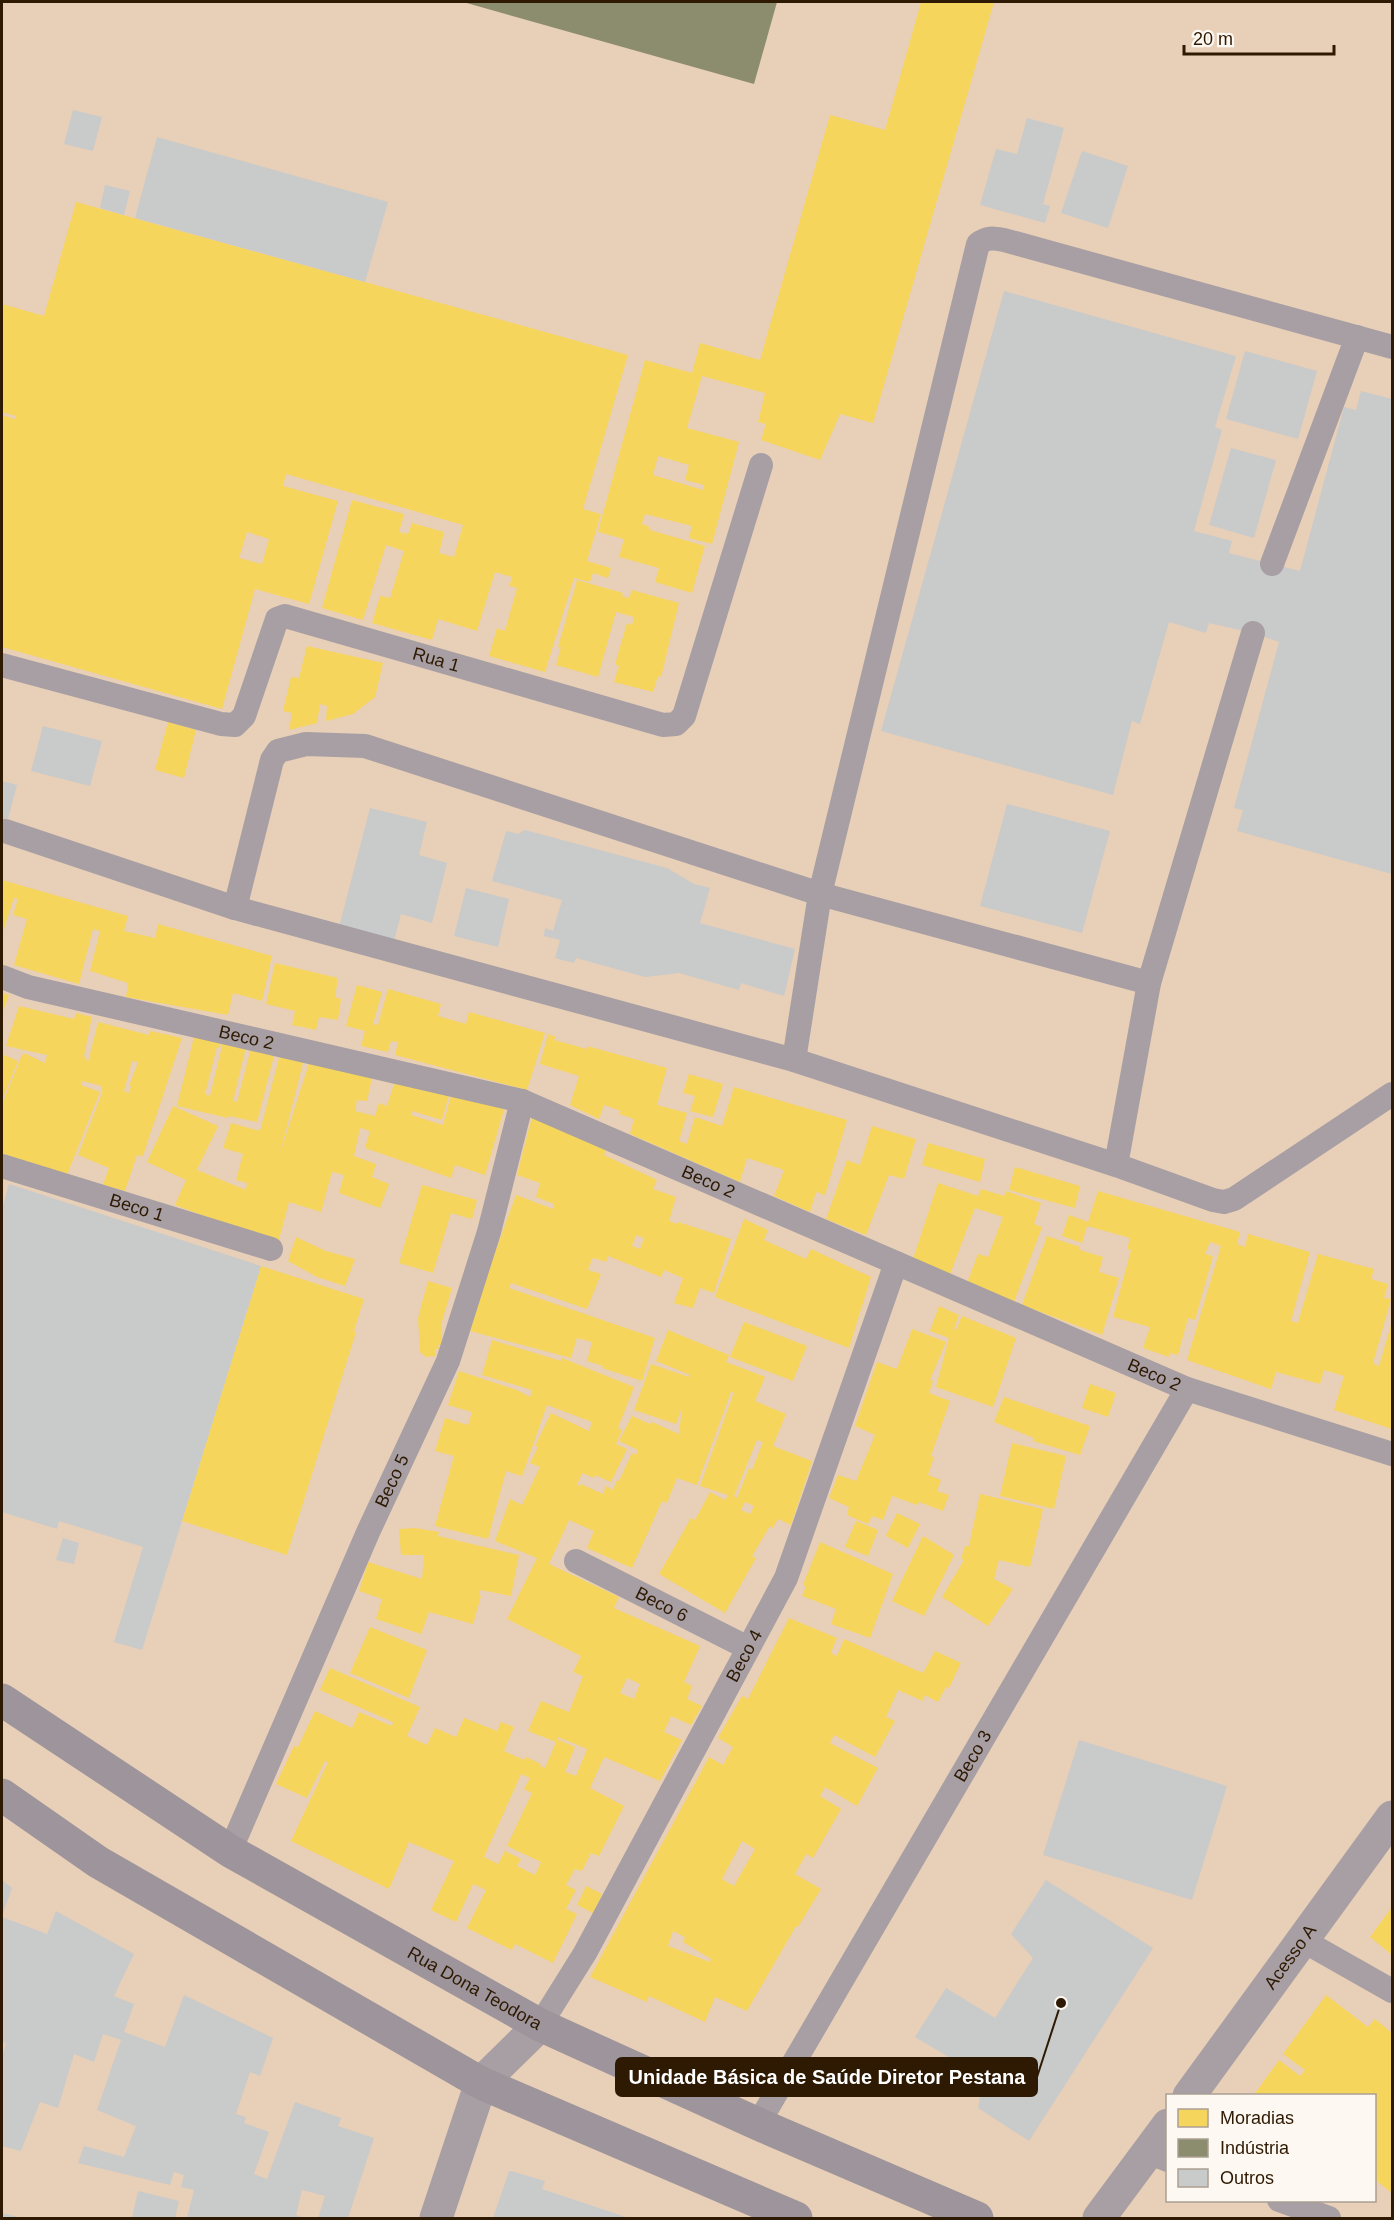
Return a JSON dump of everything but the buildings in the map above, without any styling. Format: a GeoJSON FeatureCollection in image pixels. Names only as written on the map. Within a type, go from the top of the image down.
{"type":"FeatureCollection","features":[{"type":"Feature","properties":{"kind":"main road","name":"Rua Dona Teodora"},"geometry":{"type":"LineString","coordinates":[[2,1700],[230,1851],[540,2025],[758,2124],[977,2218]]}},
{"type":"Feature","properties":{"kind":"main road"},"geometry":{"type":"LineString","coordinates":[[2,1796],[98,1862],[481,2083],[796,2218]]}},
{"type":"Feature","properties":{"kind":"street","name":"Acesso A"},"geometry":{"type":"LineString","coordinates":[[1190,2094],[1392,1816]]}},
{"type":"Feature","properties":{"kind":"street"},"geometry":{"type":"LineString","coordinates":[[436,2218],[481,2083],[540,2025]]}},
{"type":"Feature","properties":{"kind":"street"},"geometry":{"type":"LineString","coordinates":[[1099,2218],[1158,2156],[1166,2128]]}},
{"type":"Feature","properties":{"kind":"lane"},"geometry":{"type":"LineString","coordinates":[[794,1060],[820,894],[978,244],[985,239],[1004,240],[1392,347]]}},
{"type":"Feature","properties":{"kind":"lane"},"geometry":{"type":"LineString","coordinates":[[1272,564],[1358,337]]}},
{"type":"Feature","properties":{"kind":"lane","name":"Rua 1"},"geometry":{"type":"LineString","coordinates":[[2,665],[220,724],[235,725],[244,717],[277,619],[285,616],[663,725],[676,724],[684,717],[761,465]]}},
{"type":"Feature","properties":{"kind":"lane"},"geometry":{"type":"LineString","coordinates":[[1116,1166],[1149,983],[1253,633]]}},
{"type":"Feature","properties":{"kind":"lane"},"geometry":{"type":"LineString","coordinates":[[235,908],[272,760],[278,751],[306,744],[364,746],[820,894],[1149,983]]}},
{"type":"Feature","properties":{"kind":"lane"},"geometry":{"type":"LineString","coordinates":[[5,831],[235,908],[794,1060],[1224,1202],[1234,1199],[1392,1094]]}},
{"type":"Feature","properties":{"kind":"lane","name":"Beco 2"},"geometry":{"type":"LineString","coordinates":[[2,977],[28,987],[522,1101],[1187,1389],[1392,1454]]}},
{"type":"Feature","properties":{"kind":"lane","name":"Beco 5"},"geometry":{"type":"LineString","coordinates":[[230,1851],[369,1530],[448,1361],[489,1232],[522,1101]]}},
{"type":"Feature","properties":{"kind":"lane","name":"Beco 1"},"geometry":{"type":"LineString","coordinates":[[2,1166],[271,1249]]}},
{"type":"Feature","properties":{"kind":"lane","name":"Beco 4"},"geometry":{"type":"LineString","coordinates":[[540,2025],[585,1953],[786,1578],[896,1263]]}},
{"type":"Feature","properties":{"kind":"lane","name":"Beco 3"},"geometry":{"type":"LineString","coordinates":[[758,2124],[1187,1389]]}},
{"type":"Feature","properties":{"kind":"lane","name":"Beco 6"},"geometry":{"type":"LineString","coordinates":[[576,1561],[748,1648]]}},
{"type":"Feature","properties":{"kind":"lane"},"geometry":{"type":"LineString","coordinates":[[1302,1940],[1392,1992]]}},
{"type":"Feature","properties":{"kind":"lane"},"geometry":{"type":"LineString","coordinates":[[1285,2202],[1329,2218]]}},
{"type":"Feature","properties":{"kind":"place","name":"Unidade Básica de Saúde Diretor Pestana"},"geometry":{"type":"Point","coordinates":[1061,2003]}}]}
